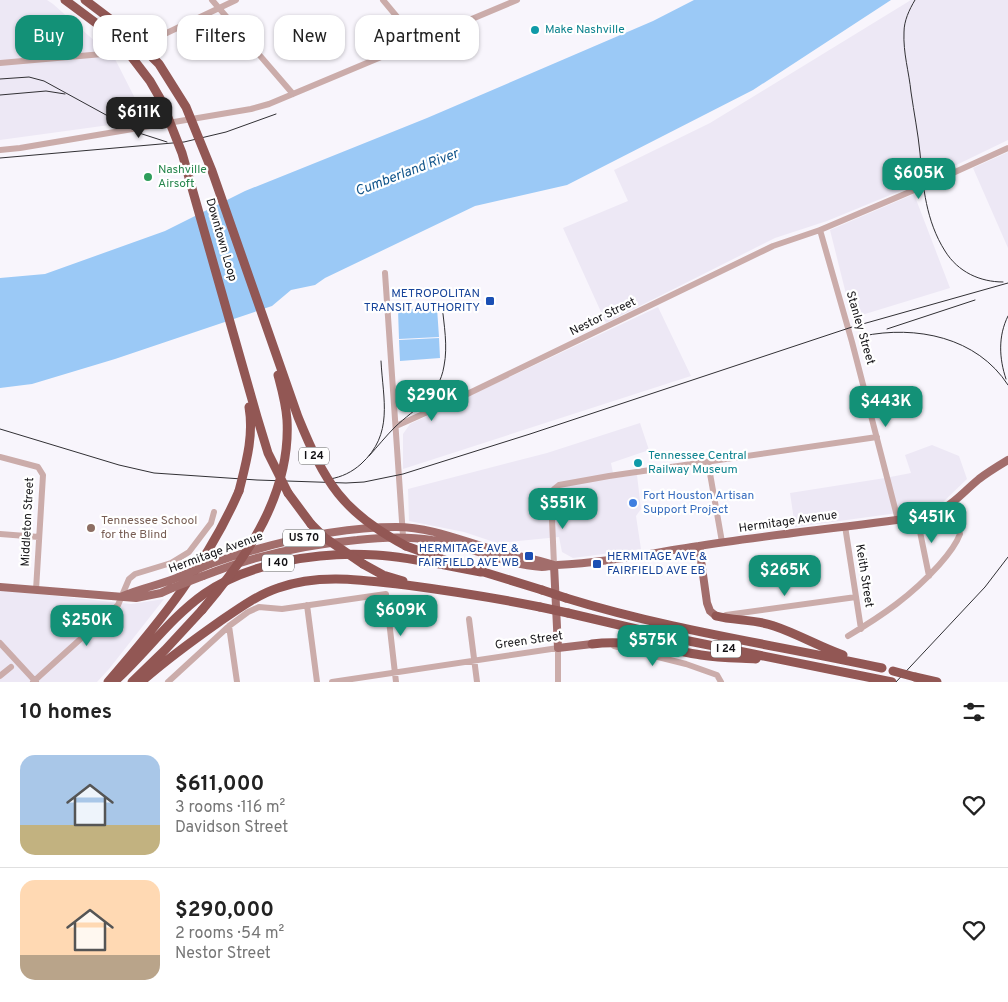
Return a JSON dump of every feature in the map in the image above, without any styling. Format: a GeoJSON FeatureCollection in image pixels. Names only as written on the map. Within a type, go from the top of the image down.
{"type":"FeatureCollection","features":[{"type":"Feature","properties":{"kind":"highway","name":"Downtown Loop"},"geometry":{"type":"LineString","coordinates":[[65,0],[108,32],[124,47],[150,81],[171,123],[193,185],[239,350]]}},
{"type":"Feature","properties":{"kind":"highway","name":"Downtown Loop"},"geometry":{"type":"LineString","coordinates":[[85,0],[126,32],[159,64],[186,107],[198,133],[270,333]]}},
{"type":"Feature","properties":{"kind":"highway","name":"I 24"},"geometry":{"type":"LineString","coordinates":[[270,333],[298,417],[324,474],[338,495],[354,512],[382,533],[406,546],[481,572],[604,610],[660,624],[882,668],[937,682]]}},
{"type":"Feature","properties":{"kind":"highway"},"geometry":{"type":"LineString","coordinates":[[132,682],[202,610],[229,576],[261,528],[281,479],[286,446],[285,402],[270,333]]}},
{"type":"Feature","properties":{"kind":"highway","name":"I 24"},"geometry":{"type":"LineString","coordinates":[[239,350],[256,417],[268,453],[298,510],[325,538],[383,575],[440,590],[540,607],[679,639],[889,681]]}},
{"type":"Feature","properties":{"kind":"highway"},"geometry":{"type":"LineString","coordinates":[[108,682],[171,606],[203,560],[220,531],[239,491],[248,456],[250,418],[239,350]]}},
{"type":"Feature","properties":{"kind":"highway","name":"I 40"},"geometry":{"type":"LineString","coordinates":[[114,682],[178,615],[204,594],[258,568],[300,559],[336,555],[375,554],[481,572]]}},
{"type":"Feature","properties":{"kind":"highway","name":"I 40"},"geometry":{"type":"LineString","coordinates":[[141,682],[182,649],[238,609],[278,588],[301,582],[326,579],[364,581],[440,590]]}},
{"type":"Feature","properties":{"kind":"highway"},"geometry":{"type":"LineString","coordinates":[[716,616],[732,620],[758,621],[774,626],[837,653],[882,668]]}},
{"type":"Feature","properties":{"kind":"highway"},"geometry":{"type":"LineString","coordinates":[[592,644],[608,642],[627,643],[705,656],[799,663]]}},
{"type":"Feature","properties":{"kind":"main road","name":"Hermitage Avenue"},"geometry":{"type":"LineString","coordinates":[[0,587],[136,598],[160,593],[247,560],[306,546],[403,536],[434,540],[521,564],[544,567],[583,564],[722,542],[917,517],[952,505],[986,474],[1008,460]]}},
{"type":"Feature","properties":{"kind":"main road","name":"Hermitage Avenue"},"geometry":{"type":"LineString","coordinates":[[122,596],[163,584],[210,564],[254,549],[310,537],[366,530],[402,528],[445,534],[501,552],[554,565]]}},
{"type":"Feature","properties":{"kind":"main road"},"geometry":{"type":"LineString","coordinates":[[699,546],[707,603],[710,611],[716,616]]}},
{"type":"Feature","properties":{"kind":"main road"},"geometry":{"type":"LineString","coordinates":[[554,565],[558,648]]}},
{"type":"Feature","properties":{"kind":"main road","name":"Green Street"},"geometry":{"type":"LineString","coordinates":[[558,648],[592,644]]}},
{"type":"Feature","properties":{"kind":"street"},"geometry":{"type":"LineString","coordinates":[[212,0],[293,94]]}},
{"type":"Feature","properties":{"kind":"street"},"geometry":{"type":"LineString","coordinates":[[0,63],[114,53],[154,39],[236,0]]}},
{"type":"Feature","properties":{"kind":"street"},"geometry":{"type":"LineString","coordinates":[[383,0],[396,15]]}},
{"type":"Feature","properties":{"kind":"street"},"geometry":{"type":"LineString","coordinates":[[479,16],[517,0]]}},
{"type":"Feature","properties":{"kind":"street"},"geometry":{"type":"LineString","coordinates":[[0,150],[251,108],[293,94],[375,60]]}},
{"type":"Feature","properties":{"kind":"street","name":"Nestor Street"},"geometry":{"type":"LineString","coordinates":[[396,426],[476,390],[773,246],[820,230],[1008,148]]}},
{"type":"Feature","properties":{"kind":"street","name":"Stanley Street"},"geometry":{"type":"LineString","coordinates":[[820,230],[878,437],[898,520]]}},
{"type":"Feature","properties":{"kind":"street"},"geometry":{"type":"LineString","coordinates":[[385,273],[403,536]]}},
{"type":"Feature","properties":{"kind":"street"},"geometry":{"type":"LineString","coordinates":[[554,565],[551,496],[556,488],[562,484],[878,437]]}},
{"type":"Feature","properties":{"kind":"street","name":"Middleton Street"},"geometry":{"type":"LineString","coordinates":[[0,458],[38,467],[42,470],[36,590]]}},
{"type":"Feature","properties":{"kind":"street"},"geometry":{"type":"LineString","coordinates":[[708,462],[722,542]]}},
{"type":"Feature","properties":{"kind":"street"},"geometry":{"type":"LineString","coordinates":[[848,636],[896,606],[929,576],[944,559],[960,534],[958,528],[942,510]]}},
{"type":"Feature","properties":{"kind":"street"},"geometry":{"type":"LineString","coordinates":[[0,643],[35,682],[118,605],[129,579],[136,574],[171,563],[189,552],[211,523],[214,512]]}},
{"type":"Feature","properties":{"kind":"street"},"geometry":{"type":"LineString","coordinates":[[917,517],[929,576]]}},
{"type":"Feature","properties":{"kind":"street","name":"Keith Street"},"geometry":{"type":"LineString","coordinates":[[845,526],[861,628]]}},
{"type":"Feature","properties":{"kind":"street"},"geometry":{"type":"LineString","coordinates":[[0,534],[39,536]]}},
{"type":"Feature","properties":{"kind":"street"},"geometry":{"type":"LineString","coordinates":[[168,682],[229,626],[248,612],[259,607],[282,609],[386,594],[396,682]]}},
{"type":"Feature","properties":{"kind":"street"},"geometry":{"type":"LineString","coordinates":[[716,616],[759,612],[856,597]]}},
{"type":"Feature","properties":{"kind":"street"},"geometry":{"type":"LineString","coordinates":[[307,605],[317,682]]}},
{"type":"Feature","properties":{"kind":"street"},"geometry":{"type":"LineString","coordinates":[[468,619],[477,682]]}},
{"type":"Feature","properties":{"kind":"street"},"geometry":{"type":"LineString","coordinates":[[229,626],[237,682]]}},
{"type":"Feature","properties":{"kind":"street","name":"Green Street"},"geometry":{"type":"LineString","coordinates":[[592,644],[615,646],[686,664],[717,675],[721,682]]}},
{"type":"Feature","properties":{"kind":"street"},"geometry":{"type":"LineString","coordinates":[[558,648],[558,682]]}},
{"type":"Feature","properties":{"kind":"street","name":"Green Street"},"geometry":{"type":"LineString","coordinates":[[332,682],[558,648]]}},
{"type":"Feature","properties":{"kind":"street"},"geometry":{"type":"LineString","coordinates":[[0,676],[11,667]]}},
{"type":"Feature","properties":{"kind":"shaded area"},"geometry":{"type":"Polygon","coordinates":[[[0,0],[47,0],[65,15],[15,15],[15,60],[83,60],[83,31],[93,39],[93,60],[116,60],[146,120],[0,140],[0,0]]]}},
{"type":"Feature","properties":{"kind":"shaded area"},"geometry":{"type":"Polygon","coordinates":[[[911,0],[1008,0],[1008,140],[917,184],[827,221],[775,238],[606,323],[563,228],[628,201],[614,170],[710,123],[911,0]]]}},
{"type":"Feature","properties":{"kind":"shaded area"},"geometry":{"type":"Polygon","coordinates":[[[1008,152],[1008,248],[973,168],[1008,152]]]}},
{"type":"Feature","properties":{"kind":"shaded area"},"geometry":{"type":"Polygon","coordinates":[[[914,194],[950,288],[852,318],[830,230],[914,194]]]}},
{"type":"Feature","properties":{"kind":"shaded area"},"geometry":{"type":"Polygon","coordinates":[[[658,307],[691,376],[403,469],[403,434],[410,424],[658,307]]]}},
{"type":"Feature","properties":{"kind":"shaded area"},"geometry":{"type":"Polygon","coordinates":[[[640,423],[649,450],[611,463],[614,478],[637,475],[641,509],[636,516],[641,549],[573,558],[562,552],[559,537],[497,543],[464,532],[409,521],[408,489],[547,453],[640,423]]]}},
{"type":"Feature","properties":{"kind":"shaded area"},"geometry":{"type":"Polygon","coordinates":[[[932,445],[959,456],[967,479],[942,503],[920,510],[795,527],[790,493],[911,473],[905,455],[932,445]]]}},
{"type":"Feature","properties":{"kind":"shaded area"},"geometry":{"type":"Polygon","coordinates":[[[0,590],[131,604],[164,599],[97,682],[0,682],[0,590]]]}},
{"type":"Feature","properties":{"kind":"water","name":"Cumberland River"},"geometry":{"type":"Polygon","coordinates":[[[694,0],[891,0],[753,90],[567,185],[475,206],[325,278],[315,285],[291,290],[272,306],[115,359],[32,384],[0,388],[0,278],[45,274],[165,231],[245,191],[427,118],[653,21],[694,0]]]}},
{"type":"Feature","properties":{"kind":"water"},"geometry":{"type":"Polygon","coordinates":[[[437,308],[439,337],[399,339],[398,310],[437,308]]]}},
{"type":"Feature","properties":{"kind":"water"},"geometry":{"type":"Polygon","coordinates":[[[439,338],[440,358],[400,361],[399,340],[439,338]]]}},
{"type":"Feature","properties":{"kind":"railway"},"geometry":{"type":"LineString","coordinates":[[915,0],[905,24],[904,47],[924,191],[930,216],[939,240],[956,265],[978,278],[1003,282]]}},
{"type":"Feature","properties":{"kind":"railway"},"geometry":{"type":"LineString","coordinates":[[0,79],[29,77],[44,81],[139,133],[167,142]]}},
{"type":"Feature","properties":{"kind":"railway"},"geometry":{"type":"LineString","coordinates":[[0,95],[46,91],[65,94]]}},
{"type":"Feature","properties":{"kind":"railway"},"geometry":{"type":"LineString","coordinates":[[0,158],[184,142],[226,132],[276,114]]}},
{"type":"Feature","properties":{"kind":"railway"},"geometry":{"type":"LineString","coordinates":[[0,429],[119,465],[154,473],[257,480],[364,482],[403,474],[530,434],[852,327],[1008,283]]}},
{"type":"Feature","properties":{"kind":"railway"},"geometry":{"type":"LineString","coordinates":[[887,329],[975,300]]}},
{"type":"Feature","properties":{"kind":"railway"},"geometry":{"type":"LineString","coordinates":[[369,456],[395,427],[432,394],[437,386],[444,366],[446,351],[442,305]]}},
{"type":"Feature","properties":{"kind":"railway"},"geometry":{"type":"LineString","coordinates":[[1006,379],[1002,363],[1001,339],[1008,316]]}},
{"type":"Feature","properties":{"kind":"railway"},"geometry":{"type":"LineString","coordinates":[[863,336],[904,332],[944,338],[980,356],[995,369],[1008,385]]}},
{"type":"Feature","properties":{"kind":"railway"},"geometry":{"type":"LineString","coordinates":[[330,479],[358,467],[371,453],[378,441],[384,416],[381,361]]}},
{"type":"Feature","properties":{"kind":"railway"},"geometry":{"type":"LineString","coordinates":[[896,682],[985,587],[1008,557]]}},
{"type":"Feature","properties":{"kind":"place","name":"Make Nashville"},"geometry":{"type":"Point","coordinates":[535,30]}},
{"type":"Feature","properties":{"kind":"place","name":"Nashville Airsoft"},"geometry":{"type":"Point","coordinates":[148,177]}},
{"type":"Feature","properties":{"kind":"place","name":"METROPOLITAN TRANSIT AUTHORITY"},"geometry":{"type":"Point","coordinates":[490,301]}},
{"type":"Feature","properties":{"kind":"place","name":"Tennessee Central Railway Museum"},"geometry":{"type":"Point","coordinates":[638,463]}},
{"type":"Feature","properties":{"kind":"place","name":"Fort Houston Artisan Support Project"},"geometry":{"type":"Point","coordinates":[633,503]}},
{"type":"Feature","properties":{"kind":"place","name":"Tennessee School for the Blind"},"geometry":{"type":"Point","coordinates":[91,528]}},
{"type":"Feature","properties":{"kind":"place","name":"HERMITAGE AVE & FAIRFIELD AVE WB"},"geometry":{"type":"Point","coordinates":[529,556]}},
{"type":"Feature","properties":{"kind":"place","name":"HERMITAGE AVE & FAIRFIELD AVE EB"},"geometry":{"type":"Point","coordinates":[597,564]}}]}
